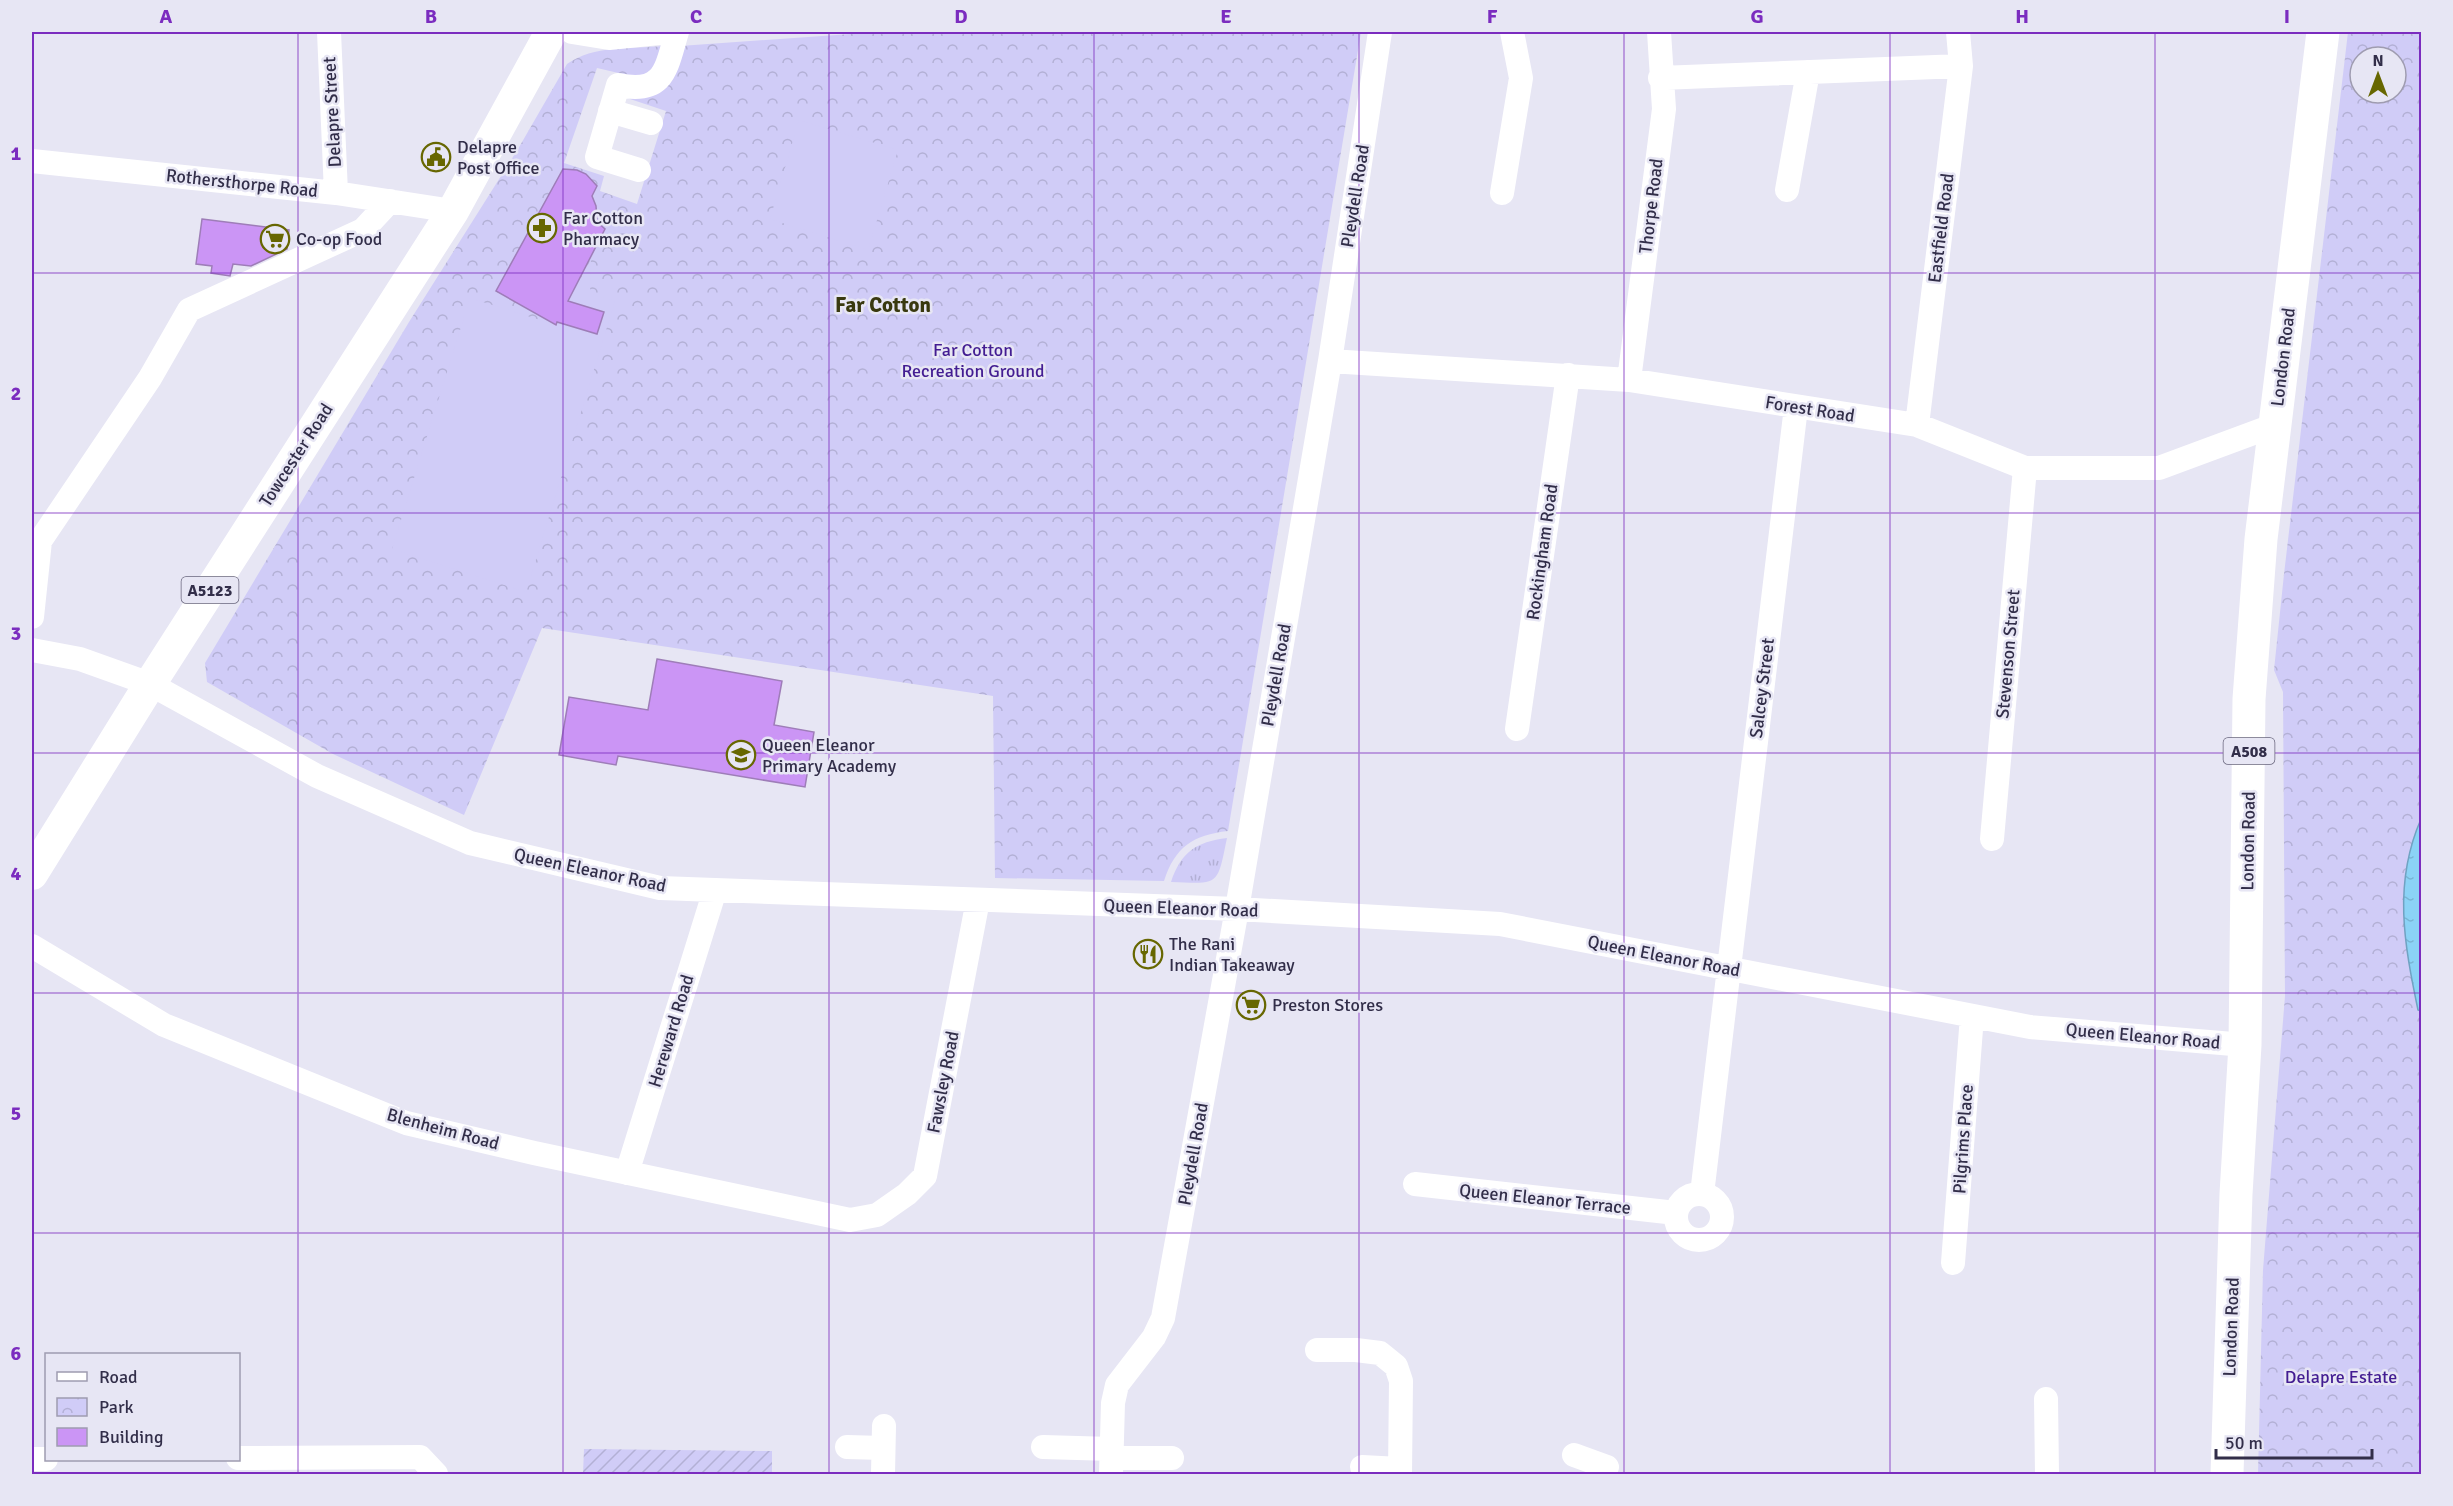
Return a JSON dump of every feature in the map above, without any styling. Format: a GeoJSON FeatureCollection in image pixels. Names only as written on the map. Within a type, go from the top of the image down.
{"type":"FeatureCollection","features":[{"type":"Feature","properties":{"kind":"highway","name":"London Road"},"geometry":{"type":"LineString","coordinates":[[2227,1474],[2236,1194],[2245,1045],[2249,699],[2261,539],[2323,32]]}},
{"type":"Feature","properties":{"kind":"main road","name":"Towcester Road"},"geometry":{"type":"LineString","coordinates":[[32,874],[150,684],[453,211],[551,32]]}},
{"type":"Feature","properties":{"kind":"street","name":"Delapre Street"},"geometry":{"type":"LineString","coordinates":[[328,32],[336,194]]}},
{"type":"Feature","properties":{"kind":"street"},"geometry":{"type":"LineString","coordinates":[[573,32],[609,38],[669,32]]}},
{"type":"Feature","properties":{"kind":"street"},"geometry":{"type":"LineString","coordinates":[[639,170],[597,158],[618,85],[633,88],[649,85],[664,74],[677,32]]}},
{"type":"Feature","properties":{"kind":"street","name":"Pleydell Road"},"geometry":{"type":"LineString","coordinates":[[1111,1460],[1113,1403],[1117,1385],[1154,1337],[1163,1317],[1237,909],[1330,361],[1380,32]]}},
{"type":"Feature","properties":{"kind":"street"},"geometry":{"type":"LineString","coordinates":[[1502,193],[1521,78],[1512,32]]}},
{"type":"Feature","properties":{"kind":"street","name":"Thorpe Road"},"geometry":{"type":"LineString","coordinates":[[1629,380],[1664,109],[1660,78],[1659,32]]}},
{"type":"Feature","properties":{"kind":"street","name":"Eastfield Road"},"geometry":{"type":"LineString","coordinates":[[1917,425],[1961,66],[1958,32]]}},
{"type":"Feature","properties":{"kind":"street"},"geometry":{"type":"LineString","coordinates":[[1660,78],[1961,66]]}},
{"type":"Feature","properties":{"kind":"street"},"geometry":{"type":"LineString","coordinates":[[1787,190],[1808,72]]}},
{"type":"Feature","properties":{"kind":"street"},"geometry":{"type":"LineString","coordinates":[[610,111],[651,123]]}},
{"type":"Feature","properties":{"kind":"street","name":"Rothersthorpe Road"},"geometry":{"type":"LineString","coordinates":[[32,161],[336,194],[453,211]]}},
{"type":"Feature","properties":{"kind":"street"},"geometry":{"type":"LineString","coordinates":[[32,617],[40,541],[150,378],[189,310],[291,261],[363,230],[390,201]]}},
{"type":"Feature","properties":{"kind":"street","name":"Forest Road"},"geometry":{"type":"LineString","coordinates":[[1330,361],[1629,380],[1917,425],[2025,468],[2159,468],[2275,425]]}},
{"type":"Feature","properties":{"kind":"street","name":"Rockingham Road"},"geometry":{"type":"LineString","coordinates":[[1517,729],[1568,375]]}},
{"type":"Feature","properties":{"kind":"street","name":"Salcey Street"},"geometry":{"type":"LineString","coordinates":[[1728,968],[1796,407]]}},
{"type":"Feature","properties":{"kind":"street","name":"Stevenson Street"},"geometry":{"type":"LineString","coordinates":[[1992,839],[2025,468]]}},
{"type":"Feature","properties":{"kind":"street","name":"Queen Eleanor Road"},"geometry":{"type":"LineString","coordinates":[[32,650],[80,659],[150,684],[317,776],[470,843],[660,888],[1237,909],[1500,924],[2030,1027],[2245,1045]]}},
{"type":"Feature","properties":{"kind":"street","name":"Hereward Road"},"geometry":{"type":"LineString","coordinates":[[627,1173],[715,890]]}},
{"type":"Feature","properties":{"kind":"street","name":"Fawsley Road"},"geometry":{"type":"LineString","coordinates":[[850,1220],[877,1215],[907,1194],[925,1176],[978,900]]}},
{"type":"Feature","properties":{"kind":"street","name":"Blenheim Road"},"geometry":{"type":"LineString","coordinates":[[32,946],[164,1024],[406,1123],[850,1220]]}},
{"type":"Feature","properties":{"kind":"street"},"geometry":{"type":"LineString","coordinates":[[1702,1194],[1728,968]]}},
{"type":"Feature","properties":{"kind":"street","name":"Pilgrims Place"},"geometry":{"type":"LineString","coordinates":[[1953,1263],[1972,1016]]}},
{"type":"Feature","properties":{"kind":"street","name":"Queen Eleanor Terrace"},"geometry":{"type":"LineString","coordinates":[[1415,1184],[1676,1213]]}},
{"type":"Feature","properties":{"kind":"street"},"geometry":{"type":"LineString","coordinates":[[1696,1193],[1712,1198],[1721,1211],[1722,1219],[1715,1234],[1701,1240],[1685,1236],[1676,1223],[1676,1213],[1682,1200],[1696,1193]]}},
{"type":"Feature","properties":{"kind":"street"},"geometry":{"type":"LineString","coordinates":[[1317,1350],[1356,1350],[1380,1353],[1396,1366],[1401,1381],[1400,1463],[1362,1467]]}},
{"type":"Feature","properties":{"kind":"street"},"geometry":{"type":"LineString","coordinates":[[2046,1399],[2047,1474]]}},
{"type":"Feature","properties":{"kind":"street"},"geometry":{"type":"LineString","coordinates":[[847,1447],[883,1437],[883,1474]]}},
{"type":"Feature","properties":{"kind":"street"},"geometry":{"type":"LineString","coordinates":[[1043,1447],[1111,1460],[1172,1458]]}},
{"type":"Feature","properties":{"kind":"street"},"geometry":{"type":"LineString","coordinates":[[1574,1455],[1609,1463]]}},
{"type":"Feature","properties":{"kind":"street"},"geometry":{"type":"LineString","coordinates":[[240,1458],[420,1456],[436,1474]]}},
{"type":"Feature","properties":{"kind":"green space","name":"Far Cotton Recreation Ground"},"geometry":{"type":"Polygon","coordinates":[[[879,32],[1361,32],[1228,831],[1205,836],[1187,845],[1174,859],[1164,881],[995,878],[993,696],[542,628],[464,815],[333,754],[207,682],[205,663],[409,322],[518,149],[567,64],[601,51],[663,46],[659,63],[640,78],[597,68],[564,163],[604,176],[600,191],[637,204],[666,111],[624,97],[680,46],[879,32]]]}},
{"type":"Feature","properties":{"kind":"green space","name":"Delapre Estate"},"geometry":{"type":"Polygon","coordinates":[[[2348,32],[2421,32],[2421,1474],[2258,1474],[2263,1270],[2285,996],[2283,692],[2274,670],[2348,32]]]}},
{"type":"Feature","properties":{"kind":"green space"},"geometry":{"type":"Polygon","coordinates":[[[799,120],[898,150],[868,250],[770,219],[799,120]]]}},
{"type":"Feature","properties":{"kind":"green space"},"geometry":{"type":"Polygon","coordinates":[[[591,259],[590,294],[615,301],[526,592],[392,549],[470,298],[556,325],[591,259]]]}},
{"type":"Feature","properties":{"kind":"green space"},"geometry":{"type":"Polygon","coordinates":[[[1227,838],[1221,865],[1214,879],[1199,883],[1171,882],[1180,863],[1191,850],[1207,842],[1227,838]]]}},
{"type":"Feature","properties":{"kind":"green space"},"geometry":{"type":"Polygon","coordinates":[[[584,1449],[772,1451],[772,1474],[583,1474],[584,1449]]]}},
{"type":"Feature","properties":{"kind":"water"},"geometry":{"type":"Polygon","coordinates":[[[2421,819],[2421,1011],[2418,1010],[2405,937],[2404,890],[2412,843],[2421,819]]]}},
{"type":"Feature","properties":{"kind":"building"},"geometry":{"type":"Polygon","coordinates":[[[563,169],[577,170],[586,174],[597,186],[592,196],[596,206],[597,222],[605,229],[568,301],[604,312],[597,334],[557,322],[556,325],[496,291],[563,169]]]}},
{"type":"Feature","properties":{"kind":"building"},"geometry":{"type":"Polygon","coordinates":[[[202,219],[289,230],[287,249],[251,266],[233,264],[230,276],[211,273],[212,266],[196,264],[202,219]]]}},
{"type":"Feature","properties":{"kind":"building"},"geometry":{"type":"Polygon","coordinates":[[[657,659],[782,681],[774,725],[814,732],[805,787],[618,756],[616,765],[559,755],[569,697],[648,710],[657,659]]]}},
{"type":"Feature","properties":{"kind":"place","name":"Delapre Post Office"},"geometry":{"type":"Point","coordinates":[436,157]}},
{"type":"Feature","properties":{"kind":"place","name":"Far Cotton Pharmacy"},"geometry":{"type":"Point","coordinates":[542,228]}},
{"type":"Feature","properties":{"kind":"place","name":"Co-op Food"},"geometry":{"type":"Point","coordinates":[275,239]}},
{"type":"Feature","properties":{"kind":"place","name":"Queen Eleanor Primary Academy"},"geometry":{"type":"Point","coordinates":[741,755]}},
{"type":"Feature","properties":{"kind":"place","name":"The Rani Indian Takeaway"},"geometry":{"type":"Point","coordinates":[1148,954]}},
{"type":"Feature","properties":{"kind":"place","name":"Preston Stores"},"geometry":{"type":"Point","coordinates":[1251,1005]}},
{"type":"Feature","properties":{"kind":"district","name":"Far Cotton"},"geometry":{"type":"Point","coordinates":[883,305]}}]}
